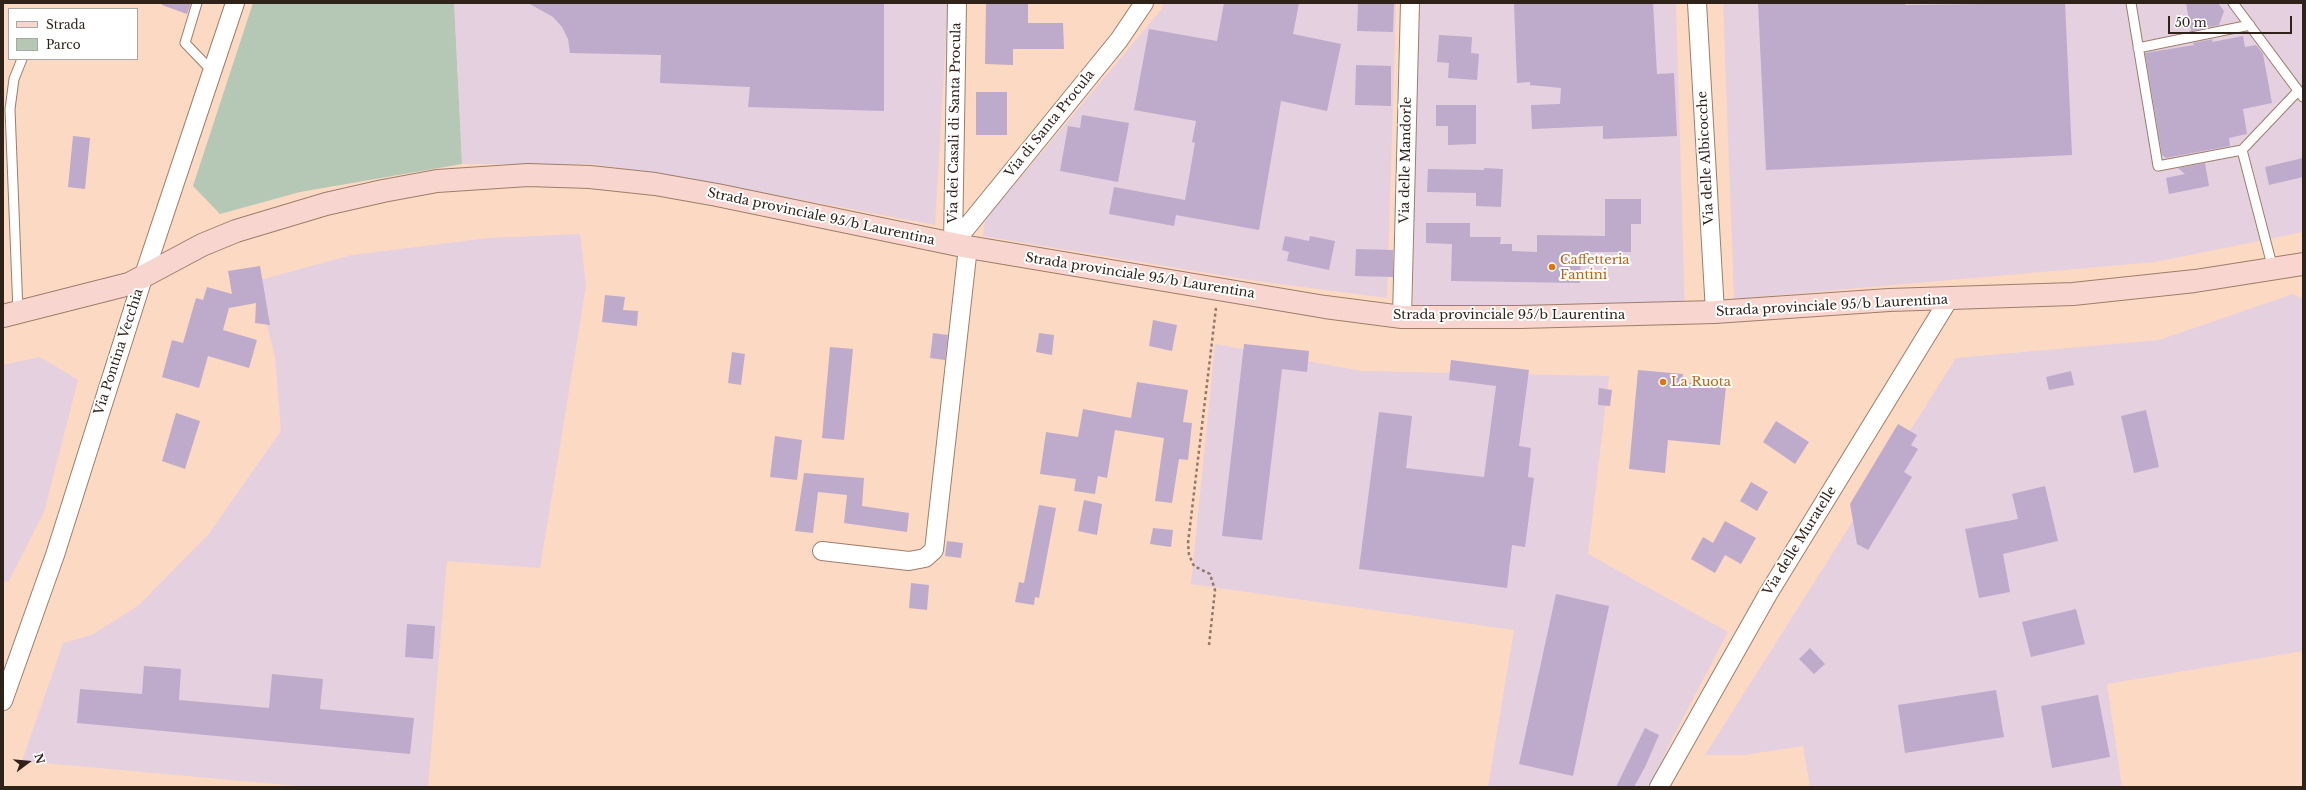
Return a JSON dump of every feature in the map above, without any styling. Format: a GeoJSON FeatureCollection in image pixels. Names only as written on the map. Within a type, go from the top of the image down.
{"type":"FeatureCollection","features":[{"type":"Feature","properties":{"kind":"main road","name":"Strada provinciale 95/b Laurentina"},"geometry":{"type":"LineString","coordinates":[[10,314],[115,288],[143,278],[202,246],[266,220],[383,190],[437,181],[496,176],[560,175],[624,180],[717,195],[960,245],[1325,307],[1402,317],[1715,312],[1889,300],[2073,294],[2174,284],[2303,264]]}},
{"type":"Feature","properties":{"kind":"street","name":"Via Pontina Vecchia"},"geometry":{"type":"LineString","coordinates":[[3,701],[55,555],[143,278],[211,70],[235,3]]}},
{"type":"Feature","properties":{"kind":"street","name":"Via dei Casali di Santa Procula"},"geometry":{"type":"LineString","coordinates":[[822,550],[909,561],[925,558],[934,550],[960,245],[957,3]]}},
{"type":"Feature","properties":{"kind":"street","name":"Via di Santa Procula"},"geometry":{"type":"LineString","coordinates":[[960,245],[1119,40],[1144,3]]}},
{"type":"Feature","properties":{"kind":"street","name":"Via delle Mandorle"},"geometry":{"type":"LineString","coordinates":[[1402,317],[1410,3]]}},
{"type":"Feature","properties":{"kind":"street","name":"Via delle Albicocche"},"geometry":{"type":"LineString","coordinates":[[1697,3],[1715,312]]}},
{"type":"Feature","properties":{"kind":"street","name":"Via delle Muratelle"},"geometry":{"type":"LineString","coordinates":[[1659,787],[1768,594],[1949,299]]}},
{"type":"Feature","properties":{"kind":"lane"},"geometry":{"type":"LineString","coordinates":[[197,3],[185,43],[211,70]]}},
{"type":"Feature","properties":{"kind":"lane"},"geometry":{"type":"LineString","coordinates":[[2131,3],[2158,166],[2242,150],[2301,94],[2233,3]]}},
{"type":"Feature","properties":{"kind":"lane"},"geometry":{"type":"LineString","coordinates":[[2138,48],[2250,25]]}},
{"type":"Feature","properties":{"kind":"lane"},"geometry":{"type":"LineString","coordinates":[[10,314],[10,109],[14,79],[22,60]]}},
{"type":"Feature","properties":{"kind":"lane"},"geometry":{"type":"LineString","coordinates":[[2242,150],[2273,269]]}},
{"type":"Feature","properties":{"kind":"path"},"geometry":{"type":"LineString","coordinates":[[1209,645],[1215,586],[1210,574],[1194,566],[1189,555],[1188,544],[1218,289]]}},
{"type":"Feature","properties":{"kind":"shaded area"},"geometry":{"type":"Polygon","coordinates":[[[454,3],[948,3],[935,225],[677,176],[592,164],[462,164],[454,3]]]}},
{"type":"Feature","properties":{"kind":"shaded area"},"geometry":{"type":"Polygon","coordinates":[[[1164,3],[1396,3],[1387,298],[1257,281],[983,236],[985,220],[1161,10],[1164,3]]]}},
{"type":"Feature","properties":{"kind":"shaded area"},"geometry":{"type":"Polygon","coordinates":[[[1414,3],[1676,3],[1685,315],[1413,325],[1414,3]]]}},
{"type":"Feature","properties":{"kind":"shaded area"},"geometry":{"type":"Polygon","coordinates":[[[1723,3],[2303,3],[2303,232],[2155,262],[1734,299],[1723,3]]]}},
{"type":"Feature","properties":{"kind":"shaded area"},"geometry":{"type":"Polygon","coordinates":[[[580,234],[586,286],[540,568],[447,561],[428,787],[308,787],[22,761],[63,643],[92,635],[139,605],[208,535],[281,431],[275,357],[256,281],[352,255],[489,238],[580,234]]]}},
{"type":"Feature","properties":{"kind":"shaded area"},"geometry":{"type":"Polygon","coordinates":[[[2293,294],[2303,299],[2303,651],[2107,684],[2122,787],[1810,787],[1803,746],[1744,755],[1705,755],[1956,358],[2159,340],[2293,294]]]}},
{"type":"Feature","properties":{"kind":"shaded area"},"geometry":{"type":"Polygon","coordinates":[[[1215,344],[1361,371],[1609,376],[1588,554],[1728,632],[1670,743],[1650,787],[1488,787],[1514,630],[1191,584],[1215,344]]]}},
{"type":"Feature","properties":{"kind":"shaded area"},"geometry":{"type":"Polygon","coordinates":[[[40,357],[78,380],[44,512],[9,581],[3,582],[3,365],[40,357]]]}},
{"type":"Feature","properties":{"kind":"green space"},"geometry":{"type":"Polygon","coordinates":[[[253,3],[454,3],[462,164],[300,192],[220,214],[193,186],[253,3]]]}},
{"type":"Feature","properties":{"kind":"building"},"geometry":{"type":"Polygon","coordinates":[[[162,3],[191,3],[187,14],[162,5],[162,3]]]}},
{"type":"Feature","properties":{"kind":"building"},"geometry":{"type":"Polygon","coordinates":[[[528,3],[884,3],[884,111],[748,107],[750,87],[660,83],[661,55],[570,53],[568,39],[562,27],[553,17],[528,3]]]}},
{"type":"Feature","properties":{"kind":"building"},"geometry":{"type":"Polygon","coordinates":[[[986,3],[1028,3],[1028,23],[1063,23],[1064,49],[1013,49],[1013,65],[985,64],[986,3]]]}},
{"type":"Feature","properties":{"kind":"building"},"geometry":{"type":"Polygon","coordinates":[[[1224,3],[1299,3],[1293,34],[1341,44],[1327,111],[1281,101],[1259,230],[1176,215],[1174,226],[1109,214],[1114,187],[1185,200],[1195,143],[1192,142],[1196,121],[1134,110],[1149,29],[1217,41],[1224,3]]]}},
{"type":"Feature","properties":{"kind":"building"},"geometry":{"type":"Polygon","coordinates":[[[1358,3],[1394,3],[1393,32],[1357,31],[1358,3]]]}},
{"type":"Feature","properties":{"kind":"building"},"geometry":{"type":"Polygon","coordinates":[[[1653,3],[1657,74],[1674,73],[1677,136],[1603,139],[1603,126],[1532,129],[1531,105],[1560,104],[1561,88],[1530,85],[1530,82],[1517,83],[1514,4],[1653,3]]]}},
{"type":"Feature","properties":{"kind":"building"},"geometry":{"type":"Polygon","coordinates":[[[1758,3],[1905,3],[1905,5],[2065,3],[2072,155],[1766,170],[1758,3]]]}},
{"type":"Feature","properties":{"kind":"building"},"geometry":{"type":"Polygon","coordinates":[[[2186,3],[2218,3],[2224,11],[2219,25],[2191,31],[2186,3]]]}},
{"type":"Feature","properties":{"kind":"building"},"geometry":{"type":"Polygon","coordinates":[[[1439,35],[1472,37],[1471,53],[1479,54],[1477,80],[1448,78],[1449,63],[1437,62],[1439,35]]]}},
{"type":"Feature","properties":{"kind":"building"},"geometry":{"type":"Polygon","coordinates":[[[2243,36],[2245,47],[2256,45],[2263,54],[2272,103],[2243,109],[2247,134],[2229,138],[2230,146],[2166,158],[2162,155],[2145,53],[2194,45],[2193,43],[2213,39],[2212,42],[2243,36]]]}},
{"type":"Feature","properties":{"kind":"building"},"geometry":{"type":"Polygon","coordinates":[[[1356,65],[1391,66],[1391,106],[1355,105],[1356,65]]]}},
{"type":"Feature","properties":{"kind":"building"},"geometry":{"type":"Polygon","coordinates":[[[976,92],[1007,92],[1007,135],[976,135],[976,92]]]}},
{"type":"Feature","properties":{"kind":"building"},"geometry":{"type":"Polygon","coordinates":[[[1436,105],[1476,105],[1476,144],[1448,145],[1448,126],[1436,126],[1436,105]]]}},
{"type":"Feature","properties":{"kind":"building"},"geometry":{"type":"Polygon","coordinates":[[[1082,115],[1129,123],[1118,182],[1060,171],[1068,126],[1080,128],[1082,115]]]}},
{"type":"Feature","properties":{"kind":"building"},"geometry":{"type":"Polygon","coordinates":[[[73,136],[90,138],[85,189],[68,187],[73,136]]]}},
{"type":"Feature","properties":{"kind":"building"},"geometry":{"type":"Polygon","coordinates":[[[2303,158],[2303,177],[2269,185],[2265,167],[2303,158]]]}},
{"type":"Feature","properties":{"kind":"building"},"geometry":{"type":"Polygon","coordinates":[[[2205,163],[2209,186],[2169,194],[2166,178],[2185,174],[2178,168],[2205,163]]]}},
{"type":"Feature","properties":{"kind":"building"},"geometry":{"type":"Polygon","coordinates":[[[1484,168],[1503,169],[1501,207],[1476,206],[1476,193],[1427,192],[1428,169],[1484,170],[1484,168]]]}},
{"type":"Feature","properties":{"kind":"building"},"geometry":{"type":"Polygon","coordinates":[[[1605,199],[1641,199],[1641,224],[1631,224],[1631,252],[1581,252],[1580,283],[1451,281],[1452,244],[1426,243],[1426,223],[1470,223],[1470,237],[1501,237],[1500,244],[1512,244],[1512,251],[1537,252],[1537,235],[1605,236],[1605,199]]]}},
{"type":"Feature","properties":{"kind":"building"},"geometry":{"type":"Polygon","coordinates":[[[1285,236],[1309,241],[1310,236],[1335,241],[1329,270],[1287,261],[1289,252],[1282,250],[1285,236]]]}},
{"type":"Feature","properties":{"kind":"building"},"geometry":{"type":"Polygon","coordinates":[[[1356,249],[1393,250],[1393,277],[1355,276],[1356,249]]]}},
{"type":"Feature","properties":{"kind":"building"},"geometry":{"type":"Polygon","coordinates":[[[260,266],[270,325],[255,323],[256,303],[229,308],[223,330],[257,340],[249,368],[208,356],[199,388],[162,377],[172,340],[183,343],[196,298],[203,300],[207,287],[232,294],[228,271],[260,266]]]}},
{"type":"Feature","properties":{"kind":"building"},"geometry":{"type":"Polygon","coordinates":[[[605,295],[625,297],[623,310],[638,311],[637,326],[602,322],[605,295]]]}},
{"type":"Feature","properties":{"kind":"building"},"geometry":{"type":"Polygon","coordinates":[[[1153,320],[1177,325],[1172,351],[1149,346],[1153,320]]]}},
{"type":"Feature","properties":{"kind":"building"},"geometry":{"type":"Polygon","coordinates":[[[933,333],[948,335],[945,360],[930,358],[933,333]]]}},
{"type":"Feature","properties":{"kind":"building"},"geometry":{"type":"Polygon","coordinates":[[[1039,333],[1054,335],[1052,355],[1036,352],[1039,333]]]}},
{"type":"Feature","properties":{"kind":"building"},"geometry":{"type":"Polygon","coordinates":[[[1244,344],[1309,351],[1307,372],[1282,369],[1262,540],[1222,536],[1244,344]]]}},
{"type":"Feature","properties":{"kind":"building"},"geometry":{"type":"Polygon","coordinates":[[[830,347],[853,349],[844,440],[822,438],[830,347]]]}},
{"type":"Feature","properties":{"kind":"building"},"geometry":{"type":"Polygon","coordinates":[[[732,352],[745,354],[741,385],[728,383],[732,352]]]}},
{"type":"Feature","properties":{"kind":"building"},"geometry":{"type":"Polygon","coordinates":[[[1451,360],[1529,370],[1519,446],[1531,448],[1528,477],[1534,478],[1525,547],[1512,545],[1507,588],[1359,569],[1379,412],[1412,416],[1406,468],[1484,477],[1496,386],[1449,380],[1451,360]]]}},
{"type":"Feature","properties":{"kind":"building"},"geometry":{"type":"Polygon","coordinates":[[[1638,370],[1683,374],[1682,382],[1726,386],[1720,445],[1668,440],[1665,473],[1629,469],[1638,370]]]}},
{"type":"Feature","properties":{"kind":"building"},"geometry":{"type":"Polygon","coordinates":[[[2071,371],[2074,385],[2049,390],[2046,377],[2071,371]]]}},
{"type":"Feature","properties":{"kind":"building"},"geometry":{"type":"Polygon","coordinates":[[[1137,382],[1188,390],[1183,422],[1192,423],[1188,460],[1179,459],[1172,503],[1155,501],[1164,438],[1115,430],[1107,478],[1098,476],[1095,494],[1074,491],[1076,479],[1040,474],[1046,432],[1078,437],[1083,409],[1131,418],[1137,382]]]}},
{"type":"Feature","properties":{"kind":"building"},"geometry":{"type":"Polygon","coordinates":[[[1599,388],[1612,390],[1610,406],[1598,405],[1599,388]]]}},
{"type":"Feature","properties":{"kind":"building"},"geometry":{"type":"Polygon","coordinates":[[[2146,410],[2159,467],[2134,473],[2121,416],[2146,410]]]}},
{"type":"Feature","properties":{"kind":"building"},"geometry":{"type":"Polygon","coordinates":[[[176,413],[200,421],[185,469],[162,461],[176,413]]]}},
{"type":"Feature","properties":{"kind":"building"},"geometry":{"type":"Polygon","coordinates":[[[1776,421],[1809,442],[1795,464],[1763,442],[1776,421]]]}},
{"type":"Feature","properties":{"kind":"building"},"geometry":{"type":"Polygon","coordinates":[[[1898,424],[1917,435],[1911,445],[1918,449],[1904,472],[1912,477],[1868,550],[1857,544],[1850,504],[1898,424]]]}},
{"type":"Feature","properties":{"kind":"building"},"geometry":{"type":"Polygon","coordinates":[[[775,436],[802,440],[797,480],[770,477],[775,436]]]}},
{"type":"Feature","properties":{"kind":"building"},"geometry":{"type":"Polygon","coordinates":[[[804,473],[864,478],[862,506],[909,513],[907,532],[844,523],[847,495],[818,492],[813,533],[795,531],[804,473]]]}},
{"type":"Feature","properties":{"kind":"building"},"geometry":{"type":"Polygon","coordinates":[[[1751,482],[1768,492],[1757,511],[1740,501],[1751,482]]]}},
{"type":"Feature","properties":{"kind":"building"},"geometry":{"type":"Polygon","coordinates":[[[2045,486],[2058,541],[2003,554],[2010,592],[1979,598],[1965,529],[2018,519],[2012,494],[2045,486]]]}},
{"type":"Feature","properties":{"kind":"building"},"geometry":{"type":"Polygon","coordinates":[[[1084,500],[1102,504],[1097,535],[1078,531],[1084,500]]]}},
{"type":"Feature","properties":{"kind":"building"},"geometry":{"type":"Polygon","coordinates":[[[1039,505],[1056,508],[1039,598],[1035,597],[1034,605],[1015,602],[1019,582],[1024,583],[1039,505]]]}},
{"type":"Feature","properties":{"kind":"building"},"geometry":{"type":"Polygon","coordinates":[[[1725,521],[1756,538],[1741,564],[1725,555],[1715,573],[1691,559],[1703,537],[1713,543],[1725,521]]]}},
{"type":"Feature","properties":{"kind":"building"},"geometry":{"type":"Polygon","coordinates":[[[1153,528],[1173,530],[1171,547],[1150,544],[1153,528]]]}},
{"type":"Feature","properties":{"kind":"building"},"geometry":{"type":"Polygon","coordinates":[[[947,541],[963,543],[961,558],[945,556],[947,541]]]}},
{"type":"Feature","properties":{"kind":"building"},"geometry":{"type":"Polygon","coordinates":[[[911,583],[929,585],[927,610],[909,608],[911,583]]]}},
{"type":"Feature","properties":{"kind":"building"},"geometry":{"type":"Polygon","coordinates":[[[1556,594],[1609,606],[1573,776],[1519,764],[1556,594]]]}},
{"type":"Feature","properties":{"kind":"building"},"geometry":{"type":"Polygon","coordinates":[[[2076,609],[2085,644],[2031,657],[2022,622],[2076,609]]]}},
{"type":"Feature","properties":{"kind":"building"},"geometry":{"type":"Polygon","coordinates":[[[407,624],[435,626],[433,659],[405,657],[407,624]]]}},
{"type":"Feature","properties":{"kind":"building"},"geometry":{"type":"Polygon","coordinates":[[[1810,648],[1825,664],[1814,674],[1799,659],[1810,648]]]}},
{"type":"Feature","properties":{"kind":"building"},"geometry":{"type":"Polygon","coordinates":[[[144,666],[181,669],[179,700],[269,708],[272,674],[323,679],[320,709],[414,718],[410,754],[77,723],[80,689],[142,694],[144,666]]]}},
{"type":"Feature","properties":{"kind":"building"},"geometry":{"type":"Polygon","coordinates":[[[1996,690],[2004,737],[1905,753],[1898,705],[1996,690]]]}},
{"type":"Feature","properties":{"kind":"building"},"geometry":{"type":"Polygon","coordinates":[[[2098,695],[2110,757],[2052,768],[2041,706],[2098,695]]]}},
{"type":"Feature","properties":{"kind":"building"},"geometry":{"type":"Polygon","coordinates":[[[1645,728],[1659,735],[1645,767],[1634,787],[1616,787],[1645,728]]]}},
{"type":"Feature","properties":{"kind":"place","name":"Caffetteria Fantini"},"geometry":{"type":"Point","coordinates":[1552,267]}},
{"type":"Feature","properties":{"kind":"place","name":"La Ruota"},"geometry":{"type":"Point","coordinates":[1663,382]}}]}
